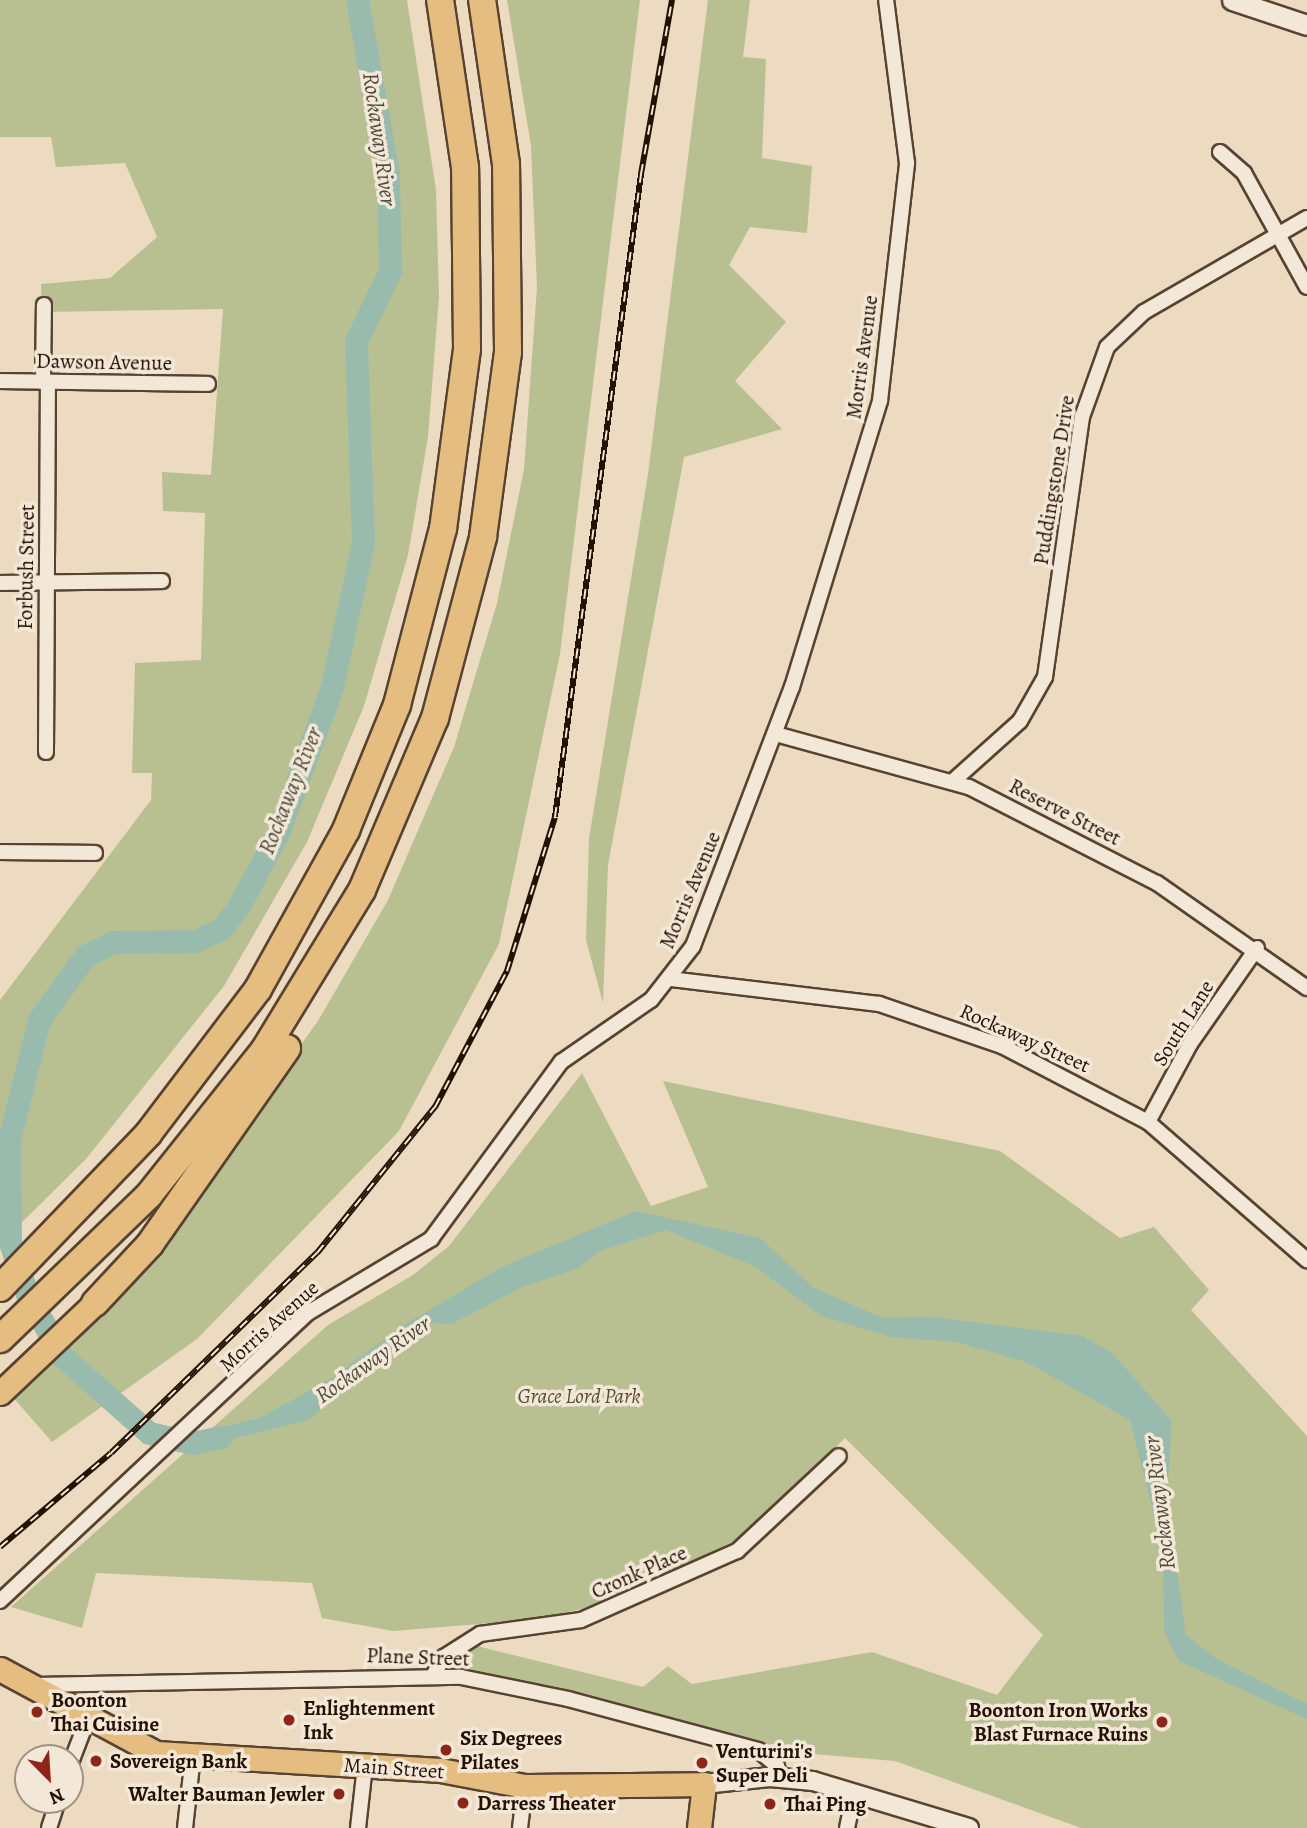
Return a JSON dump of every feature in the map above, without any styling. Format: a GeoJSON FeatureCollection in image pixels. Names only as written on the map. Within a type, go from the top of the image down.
{"type":"FeatureCollection","features":[{"type":"Feature","properties":{"kind":"highway"},"geometry":{"type":"LineString","coordinates":[[0,1288],[148,1134],[258,989],[341,841],[397,705],[443,529],[467,349],[465,167],[440,0]]}},
{"type":"Feature","properties":{"kind":"highway"},"geometry":{"type":"LineString","coordinates":[[90,1308],[142,1254],[226,1138],[352,938],[415,801],[463,627],[492,491],[508,352],[506,164],[482,0]]}},
{"type":"Feature","properties":{"kind":"highway"},"geometry":{"type":"LineString","coordinates":[[5,1334],[47,1296],[179,1161],[316,972],[401,806],[463,627]]}},
{"type":"Feature","properties":{"kind":"main road"},"geometry":{"type":"LineString","coordinates":[[1233,0],[1307,25]]}},
{"type":"Feature","properties":{"kind":"main road"},"geometry":{"type":"LineString","coordinates":[[0,1393],[27,1363],[90,1308]]}},
{"type":"Feature","properties":{"kind":"main road","name":"Main Street"},"geometry":{"type":"LineString","coordinates":[[0,1669],[146,1750],[193,1756],[440,1770],[525,1786],[704,1784]]}},
{"type":"Feature","properties":{"kind":"main road"},"geometry":{"type":"LineString","coordinates":[[699,1828],[704,1784]]}},
{"type":"Feature","properties":{"kind":"street","name":"Morris Avenue"},"geometry":{"type":"LineString","coordinates":[[0,1601],[308,1313],[431,1239],[561,1062],[670,979],[693,946],[776,734],[880,401],[907,163],[886,0]]}},
{"type":"Feature","properties":{"kind":"street"},"geometry":{"type":"LineString","coordinates":[[1220,152],[1244,173],[1307,287]]}},
{"type":"Feature","properties":{"kind":"street","name":"Puddingstone Drive"},"geometry":{"type":"LineString","coordinates":[[952,782],[1020,721],[1045,677],[1082,417],[1107,347],[1144,312],[1307,218]]}},
{"type":"Feature","properties":{"kind":"street","name":"Forbush Street"},"geometry":{"type":"LineString","coordinates":[[44,305],[46,752]]}},
{"type":"Feature","properties":{"kind":"street","name":"Dawson Avenue"},"geometry":{"type":"LineString","coordinates":[[0,381],[208,384]]}},
{"type":"Feature","properties":{"kind":"street"},"geometry":{"type":"LineString","coordinates":[[0,583],[162,581]]}},
{"type":"Feature","properties":{"kind":"street","name":"Reserve Street"},"geometry":{"type":"LineString","coordinates":[[776,734],[952,782],[1157,883],[1257,948],[1307,988]]}},
{"type":"Feature","properties":{"kind":"street"},"geometry":{"type":"LineString","coordinates":[[0,852],[96,853]]}},
{"type":"Feature","properties":{"kind":"street","name":"South Lane"},"geometry":{"type":"LineString","coordinates":[[1148,1122],[1190,1044],[1257,948]]}},
{"type":"Feature","properties":{"kind":"street","name":"Rockaway Street"},"geometry":{"type":"LineString","coordinates":[[670,979],[879,1004],[1002,1046],[1148,1122],[1307,1260]]}},
{"type":"Feature","properties":{"kind":"street","name":"Cronk Place"},"geometry":{"type":"LineString","coordinates":[[435,1674],[444,1657],[480,1634],[581,1620],[737,1551],[839,1456]]}},
{"type":"Feature","properties":{"kind":"street","name":"Plane Street"},"geometry":{"type":"LineString","coordinates":[[31,1686],[435,1674],[568,1699],[758,1750],[777,1766],[779,1777]]}},
{"type":"Feature","properties":{"kind":"street"},"geometry":{"type":"LineString","coordinates":[[78,1744],[89,1718]]}},
{"type":"Feature","properties":{"kind":"street"},"geometry":{"type":"LineString","coordinates":[[185,1828],[193,1756]]}},
{"type":"Feature","properties":{"kind":"street"},"geometry":{"type":"LineString","coordinates":[[358,1828],[365,1766]]}},
{"type":"Feature","properties":{"kind":"street","name":"Main Street"},"geometry":{"type":"LineString","coordinates":[[704,1784],[779,1777],[854,1794],[969,1828]]}},
{"type":"Feature","properties":{"kind":"street"},"geometry":{"type":"LineString","coordinates":[[520,1828],[525,1786]]}},
{"type":"Feature","properties":{"kind":"street"},"geometry":{"type":"LineString","coordinates":[[847,1828],[854,1794]]}},
{"type":"Feature","properties":{"kind":"green space"},"geometry":{"type":"Polygon","coordinates":[[[0,0],[407,0],[436,190],[439,297],[428,437],[408,555],[364,706],[307,842],[224,986],[86,1159],[0,1244],[0,1000],[151,800],[152,773],[132,773],[135,663],[201,660],[205,513],[163,511],[162,472],[211,475],[223,309],[42,312],[41,284],[110,278],[157,237],[125,163],[56,167],[51,137],[0,137],[0,0]]]}},
{"type":"Feature","properties":{"kind":"green space"},"geometry":{"type":"Polygon","coordinates":[[[507,0],[640,0],[560,654],[499,944],[399,1131],[197,1339],[52,1442],[4,1387],[0,1391],[0,1376],[158,1225],[226,1148],[318,1021],[388,900],[454,747],[497,603],[524,469],[537,287],[531,146],[507,0]]]}},
{"type":"Feature","properties":{"kind":"green space"},"geometry":{"type":"Polygon","coordinates":[[[708,0],[750,0],[743,57],[766,59],[762,158],[812,166],[807,233],[750,227],[729,265],[786,322],[735,381],[782,429],[684,457],[608,865],[603,1003],[586,940],[589,839],[648,474],[708,0]]]}},
{"type":"Feature","properties":{"kind":"green space","name":"Grace Lord Park"},"geometry":{"type":"Polygon","coordinates":[[[582,1073],[651,1206],[708,1187],[663,1081],[1000,1151],[1120,1238],[1154,1227],[1209,1290],[1191,1310],[1307,1436],[1307,1828],[1081,1828],[895,1761],[790,1752],[458,1666],[473,1645],[643,1687],[668,1666],[692,1684],[872,1652],[997,1695],[1043,1635],[845,1438],[746,1535],[614,1601],[540,1619],[393,1631],[322,1618],[312,1583],[96,1573],[82,1628],[11,1607],[328,1325],[413,1275],[449,1246],[582,1073]]]}},
{"type":"Feature","properties":{"kind":"water"},"geometry":{"type":"Polygon","coordinates":[[[636,1211],[760,1238],[814,1288],[883,1318],[934,1317],[1083,1336],[1113,1354],[1172,1421],[1167,1498],[1186,1635],[1217,1659],[1307,1704],[1307,1719],[1179,1661],[1164,1631],[1163,1551],[1130,1420],[1026,1362],[956,1342],[891,1337],[821,1316],[756,1267],[666,1230],[600,1251],[577,1269],[524,1286],[452,1324],[430,1323],[308,1420],[185,1450],[206,1431],[259,1418],[331,1379],[402,1326],[504,1266],[636,1211]]]}},
{"type":"Feature","properties":{"kind":"waterway","name":"Rockaway River"},"geometry":{"type":"LineString","coordinates":[[221,1437],[193,1443],[149,1433],[62,1356],[27,1294],[10,1242],[9,1140],[39,1020],[85,956],[113,942],[196,941],[221,929],[239,906],[278,833],[332,687],[363,543],[356,341],[390,271],[388,175],[357,0]]}},
{"type":"Feature","properties":{"kind":"railway"},"geometry":{"type":"LineString","coordinates":[[0,1547],[111,1453],[317,1253],[435,1107],[507,971],[555,817],[641,174],[672,0]]}},
{"type":"Feature","properties":{"kind":"place","name":"Boonton Thai Cuisine"},"geometry":{"type":"Point","coordinates":[37,1712]}},
{"type":"Feature","properties":{"kind":"place","name":"Enlightenment Ink"},"geometry":{"type":"Point","coordinates":[289,1720]}},
{"type":"Feature","properties":{"kind":"place","name":"Boonton Iron Works Blast Furnace Ruins"},"geometry":{"type":"Point","coordinates":[1162,1722]}},
{"type":"Feature","properties":{"kind":"place","name":"Six Degrees Pilates"},"geometry":{"type":"Point","coordinates":[446,1750]}},
{"type":"Feature","properties":{"kind":"place","name":"Sovereign Bank"},"geometry":{"type":"Point","coordinates":[96,1761]}},
{"type":"Feature","properties":{"kind":"place","name":"Venturini's Super Deli"},"geometry":{"type":"Point","coordinates":[702,1763]}},
{"type":"Feature","properties":{"kind":"place","name":"Walter Bauman Jewler"},"geometry":{"type":"Point","coordinates":[339,1794]}},
{"type":"Feature","properties":{"kind":"place","name":"Darress Theater"},"geometry":{"type":"Point","coordinates":[463,1803]}},
{"type":"Feature","properties":{"kind":"place","name":"Thai Ping"},"geometry":{"type":"Point","coordinates":[770,1804]}}]}
